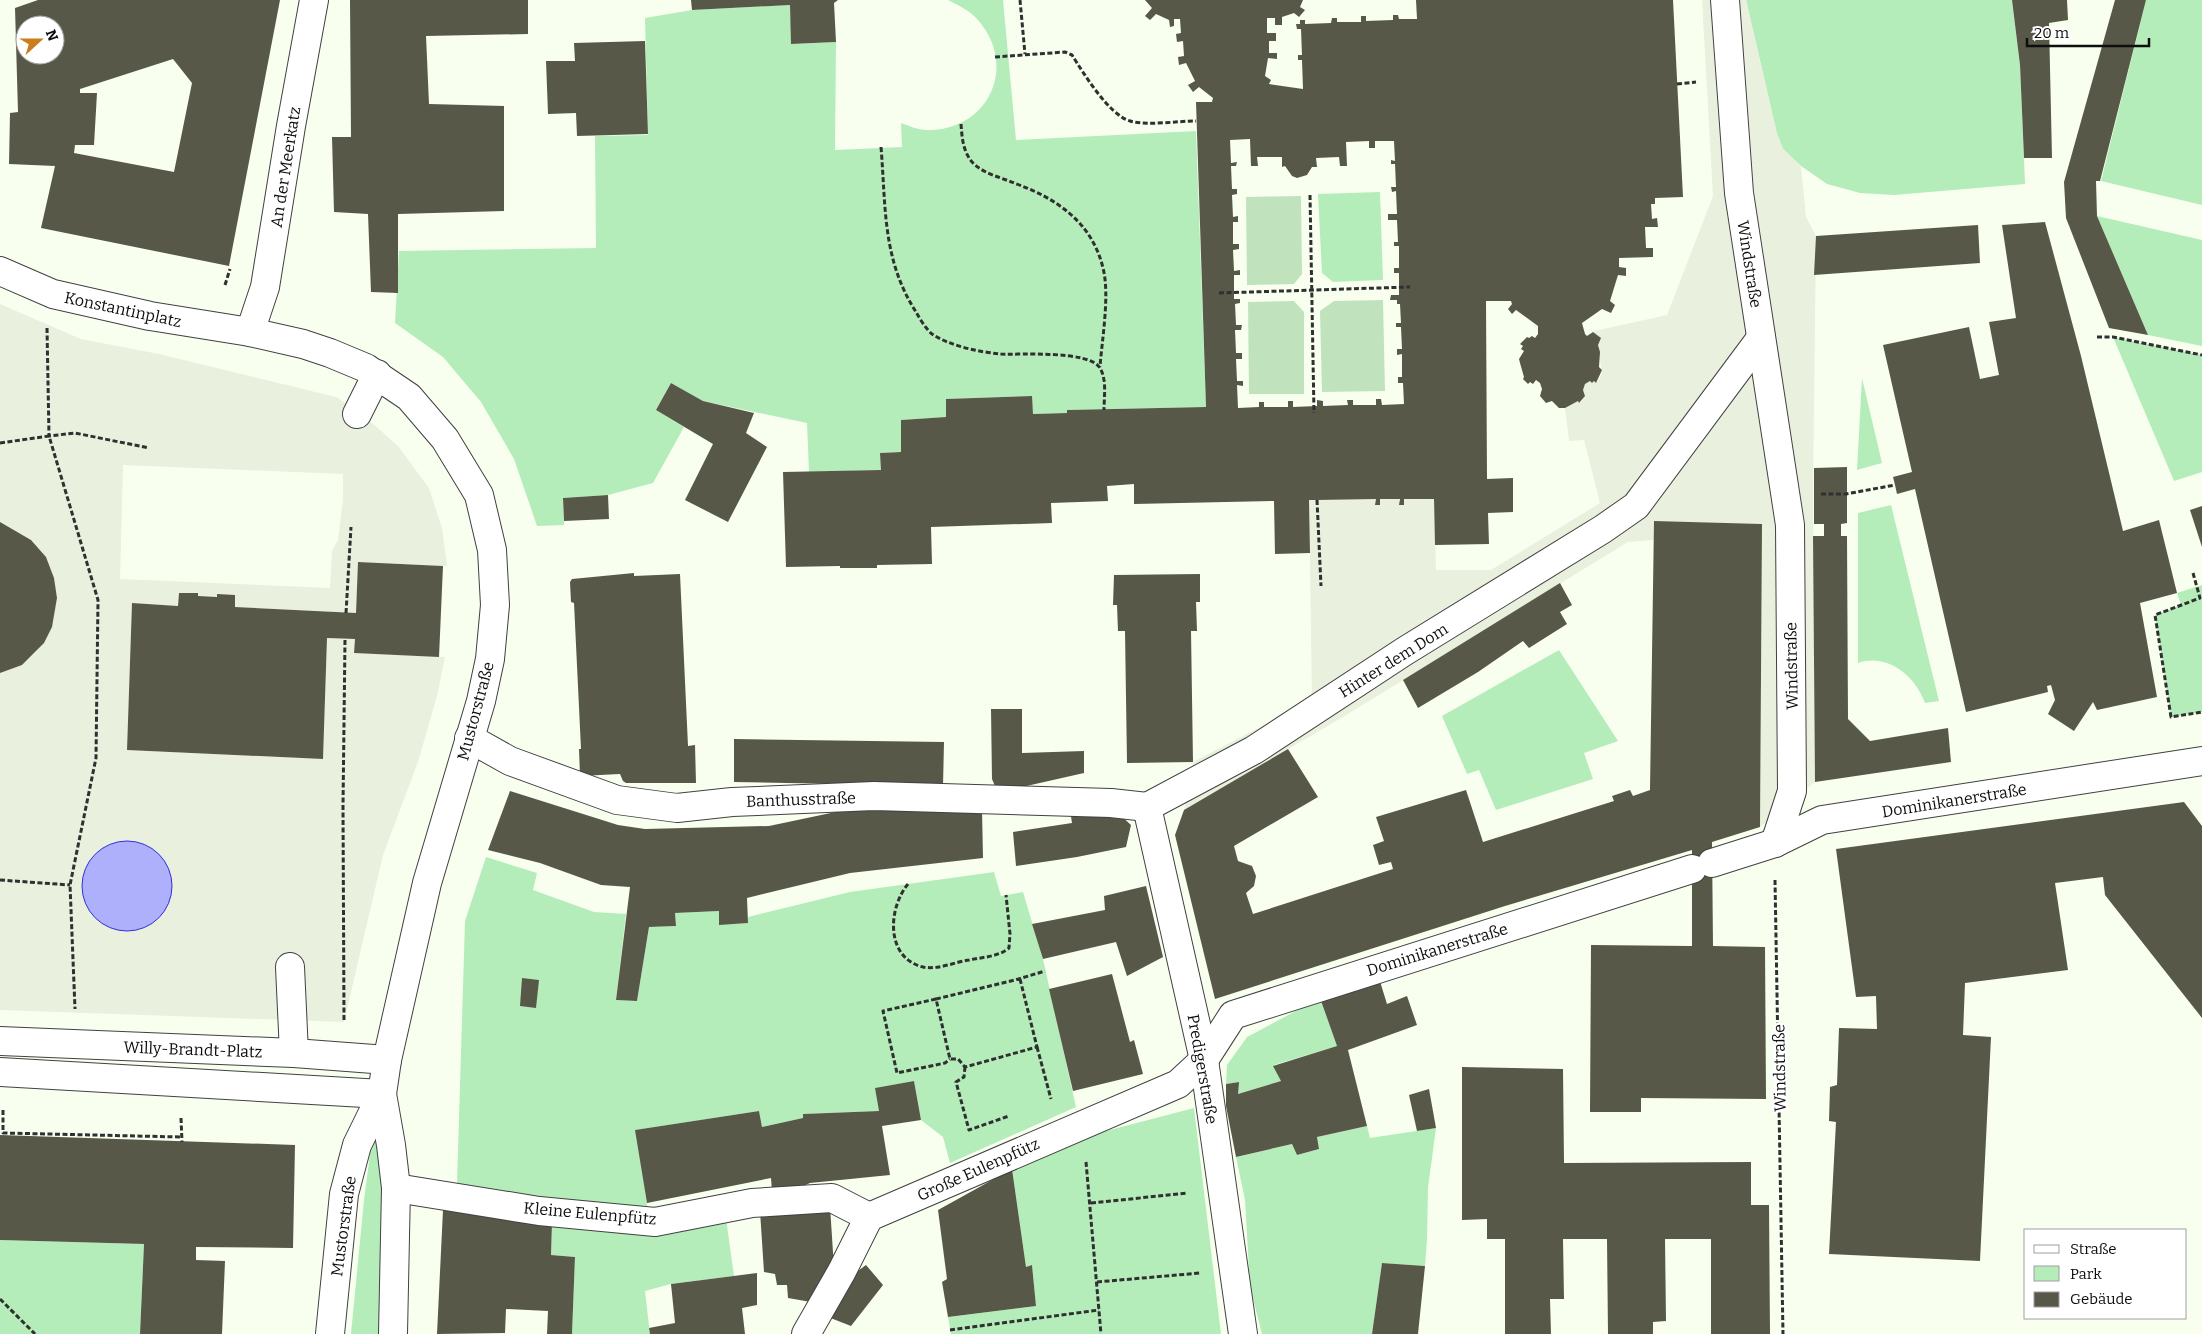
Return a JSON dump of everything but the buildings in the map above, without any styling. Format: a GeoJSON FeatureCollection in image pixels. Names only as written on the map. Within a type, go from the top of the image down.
{"type":"FeatureCollection","features":[{"type":"Feature","properties":{"kind":"street","name":"An der Meerkatz"},"geometry":{"type":"LineString","coordinates":[[250,332],[265,288],[291,126],[314,0]]}},
{"type":"Feature","properties":{"kind":"street","name":"Windstraße"},"geometry":{"type":"LineString","coordinates":[[1725,0],[1739,193],[1790,524],[1792,791],[1774,843]]}},
{"type":"Feature","properties":{"kind":"street","name":"Konstantinplatz"},"geometry":{"type":"LineString","coordinates":[[0,271],[52,294],[150,316],[250,332]]}},
{"type":"Feature","properties":{"kind":"street","name":"Mustorstraße"},"geometry":{"type":"LineString","coordinates":[[250,332],[330,353],[377,374],[409,397],[445,439],[479,495],[492,550],[495,605],[490,659],[481,701],[427,883],[387,1060],[382,1094],[357,1145],[344,1194],[330,1334]]}},
{"type":"Feature","properties":{"kind":"street","name":"Hinter dem Dom"},"geometry":{"type":"LineString","coordinates":[[1147,807],[1254,750],[1405,651],[1603,530],[1636,506],[1761,338]]}},
{"type":"Feature","properties":{"kind":"street"},"geometry":{"type":"LineString","coordinates":[[357,414],[377,374]]}},
{"type":"Feature","properties":{"kind":"street","name":"Banthusstraße"},"geometry":{"type":"LineString","coordinates":[[469,738],[510,761],[617,800],[677,808],[732,802],[874,796],[1093,803],[1147,807]]}},
{"type":"Feature","properties":{"kind":"street","name":"Dominikanerstraße"},"geometry":{"type":"LineString","coordinates":[[1204,1060],[1233,1015],[1774,843],[1822,820],[2202,761]]}},
{"type":"Feature","properties":{"kind":"street","name":"Predigerstraße"},"geometry":{"type":"LineString","coordinates":[[1147,807],[1204,1060],[1243,1334]]}},
{"type":"Feature","properties":{"kind":"street"},"geometry":{"type":"LineString","coordinates":[[290,967],[294,1053]]}},
{"type":"Feature","properties":{"kind":"street","name":"Willy-Brandt-Platz"},"geometry":{"type":"LineString","coordinates":[[0,1041],[294,1053],[387,1060]]}},
{"type":"Feature","properties":{"kind":"street","name":"Große Eulenpfütz"},"geometry":{"type":"LineString","coordinates":[[869,1217],[1178,1084],[1204,1060]]}},
{"type":"Feature","properties":{"kind":"street","name":"Willy-Brandt-Platz"},"geometry":{"type":"LineString","coordinates":[[0,1072],[382,1094]]}},
{"type":"Feature","properties":{"kind":"street","name":"Mustorstraße"},"geometry":{"type":"LineString","coordinates":[[382,1094],[396,1188],[393,1334]]}},
{"type":"Feature","properties":{"kind":"street","name":"Kleine Eulenpfütz"},"geometry":{"type":"LineString","coordinates":[[396,1188],[539,1211],[655,1222],[752,1203],[832,1198],[869,1217]]}},
{"type":"Feature","properties":{"kind":"street"},"geometry":{"type":"LineString","coordinates":[[806,1334],[842,1271],[869,1217]]}},
{"type":"Feature","properties":{"kind":"path"},"geometry":{"type":"LineString","coordinates":[[1020,0],[1025,54]]}},
{"type":"Feature","properties":{"kind":"path"},"geometry":{"type":"LineString","coordinates":[[995,57],[1065,52],[1072,56],[1103,101],[1120,117],[1131,122],[1196,121]]}},
{"type":"Feature","properties":{"kind":"path"},"geometry":{"type":"LineString","coordinates":[[961,124],[963,144],[974,163],[989,174],[1016,184],[1063,206],[1078,221],[1097,250],[1104,270],[1104,326],[1100,368],[1105,383],[1104,410]]}},
{"type":"Feature","properties":{"kind":"path"},"geometry":{"type":"LineString","coordinates":[[881,147],[884,212],[893,264],[904,294],[931,333],[959,346],[983,351],[1083,358],[1100,368]]}},
{"type":"Feature","properties":{"kind":"path"},"geometry":{"type":"LineString","coordinates":[[1310,195],[1314,413]]}},
{"type":"Feature","properties":{"kind":"path"},"geometry":{"type":"LineString","coordinates":[[1219,293],[1410,288]]}},
{"type":"Feature","properties":{"kind":"path"},"geometry":{"type":"LineString","coordinates":[[47,325],[49,436],[98,600],[96,758],[70,885],[76,1044]]}},
{"type":"Feature","properties":{"kind":"path"},"geometry":{"type":"LineString","coordinates":[[2097,338],[2113,337],[2202,355]]}},
{"type":"Feature","properties":{"kind":"path"},"geometry":{"type":"LineString","coordinates":[[0,443],[75,433],[149,448]]}},
{"type":"Feature","properties":{"kind":"path"},"geometry":{"type":"LineString","coordinates":[[1813,494],[1846,494],[1895,485]]}},
{"type":"Feature","properties":{"kind":"path"},"geometry":{"type":"LineString","coordinates":[[1317,500],[1321,586]]}},
{"type":"Feature","properties":{"kind":"path"},"geometry":{"type":"LineString","coordinates":[[346,613],[350,527]]}},
{"type":"Feature","properties":{"kind":"path"},"geometry":{"type":"LineString","coordinates":[[2193,574],[2200,598],[2155,615],[2171,717],[2202,712]]}},
{"type":"Feature","properties":{"kind":"path"},"geometry":{"type":"LineString","coordinates":[[344,1022],[343,806],[345,639]]}},
{"type":"Feature","properties":{"kind":"path","name":"Windstraße"},"geometry":{"type":"LineString","coordinates":[[1774,843],[1783,1334]]}},
{"type":"Feature","properties":{"kind":"path"},"geometry":{"type":"LineString","coordinates":[[0,880],[70,885]]}},
{"type":"Feature","properties":{"kind":"path"},"geometry":{"type":"LineString","coordinates":[[908,884],[897,903],[893,932],[896,947],[914,963],[925,967],[945,966],[990,956],[1002,953],[1009,948],[1010,934],[1006,895]]}},
{"type":"Feature","properties":{"kind":"path"},"geometry":{"type":"LineString","coordinates":[[1015,1113],[969,1130],[956,1082],[964,1077],[965,1067],[958,1059],[950,1059],[944,1063],[897,1073],[883,1011],[1020,979],[1045,971]]}},
{"type":"Feature","properties":{"kind":"path"},"geometry":{"type":"LineString","coordinates":[[1020,979],[1052,1100],[1042,1103]]}},
{"type":"Feature","properties":{"kind":"path"},"geometry":{"type":"LineString","coordinates":[[936,999],[950,1059]]}},
{"type":"Feature","properties":{"kind":"path"},"geometry":{"type":"LineString","coordinates":[[965,1067],[1037,1047]]}},
{"type":"Feature","properties":{"kind":"path"},"geometry":{"type":"LineString","coordinates":[[3,1110],[3,1134],[182,1139],[181,1115]]}},
{"type":"Feature","properties":{"kind":"path"},"geometry":{"type":"LineString","coordinates":[[1085,1156],[1091,1203],[1101,1334]]}},
{"type":"Feature","properties":{"kind":"path"},"geometry":{"type":"LineString","coordinates":[[1091,1203],[1192,1193]]}},
{"type":"Feature","properties":{"kind":"path"},"geometry":{"type":"LineString","coordinates":[[1096,1282],[1200,1273]]}},
{"type":"Feature","properties":{"kind":"path"},"geometry":{"type":"LineString","coordinates":[[0,1300],[22,1319],[35,1334]]}},
{"type":"Feature","properties":{"kind":"path"},"geometry":{"type":"LineString","coordinates":[[950,1330],[1098,1310]]}},
{"type":"Feature","properties":{"kind":"green space"},"geometry":{"type":"Polygon","coordinates":[[[948,0],[1003,0],[1016,140],[1196,131],[1206,407],[1067,410],[1067,413],[1033,414],[1031,396],[947,399],[946,417],[901,420],[901,452],[881,453],[881,470],[809,472],[807,423],[703,401],[671,383],[656,410],[684,427],[653,483],[608,495],[563,498],[564,525],[537,526],[514,459],[481,402],[443,357],[395,323],[399,251],[596,248],[595,136],[648,135],[645,18],[692,10],[790,5],[792,44],[836,42],[835,150],[902,147],[901,123],[917,129],[927,130],[949,127],[967,120],[981,107],[991,92],[996,75],[996,56],[989,37],[977,19],[948,0]]]}},
{"type":"Feature","properties":{"kind":"green space"},"geometry":{"type":"Polygon","coordinates":[[[1746,0],[2012,0],[2020,65],[2025,184],[1894,195],[1860,193],[1827,184],[1801,166],[1783,149],[1777,134],[1746,0]]]}},
{"type":"Feature","properties":{"kind":"green space"},"geometry":{"type":"Polygon","coordinates":[[[2146,0],[2202,0],[2202,205],[2101,181],[2146,0]]]}},
{"type":"Feature","properties":{"kind":"green space"},"geometry":{"type":"Polygon","coordinates":[[[1380,192],[1383,280],[1333,282],[1322,273],[1318,194],[1380,192]]]}},
{"type":"Feature","properties":{"kind":"green space"},"geometry":{"type":"Polygon","coordinates":[[[1301,196],[1302,274],[1294,284],[1247,285],[1246,197],[1301,196]]]}},
{"type":"Feature","properties":{"kind":"green space"},"geometry":{"type":"Polygon","coordinates":[[[2097,216],[2202,240],[2202,346],[2148,335],[2097,216]]]}},
{"type":"Feature","properties":{"kind":"green space"},"geometry":{"type":"Polygon","coordinates":[[[1383,300],[1385,391],[1322,392],[1320,311],[1334,301],[1383,300]]]}},
{"type":"Feature","properties":{"kind":"green space"},"geometry":{"type":"Polygon","coordinates":[[[1294,301],[1304,312],[1304,394],[1249,394],[1248,302],[1294,301]]]}},
{"type":"Feature","properties":{"kind":"green space"},"geometry":{"type":"Polygon","coordinates":[[[2113,337],[2202,355],[2202,472],[2174,481],[2113,337]]]}},
{"type":"Feature","properties":{"kind":"green space"},"geometry":{"type":"Polygon","coordinates":[[[1862,378],[1882,463],[1857,470],[1862,378]]]}},
{"type":"Feature","properties":{"kind":"green space"},"geometry":{"type":"Polygon","coordinates":[[[1891,505],[1939,701],[1925,703],[1915,684],[1899,669],[1890,664],[1880,661],[1858,663],[1858,513],[1891,505]]]}},
{"type":"Feature","properties":{"kind":"green space"},"geometry":{"type":"Polygon","coordinates":[[[2202,585],[2202,712],[2171,717],[2155,615],[2181,605],[2177,593],[2202,585]]]}},
{"type":"Feature","properties":{"kind":"green space"},"geometry":{"type":"Polygon","coordinates":[[[1559,650],[1618,741],[1584,753],[1593,779],[1496,810],[1479,770],[1467,774],[1442,716],[1559,650]]]}},
{"type":"Feature","properties":{"kind":"green space"},"geometry":{"type":"Polygon","coordinates":[[[486,857],[537,873],[533,890],[594,912],[626,914],[616,1000],[637,1001],[649,927],[676,926],[675,913],[719,911],[720,924],[748,923],[748,917],[850,892],[994,872],[1001,896],[1023,892],[1043,959],[1076,1107],[950,1163],[943,1137],[921,1120],[914,1081],[876,1088],[879,1111],[803,1114],[803,1118],[762,1127],[759,1111],[636,1130],[648,1218],[515,1199],[457,1184],[465,921],[486,857]]]}},
{"type":"Feature","properties":{"kind":"green space"},"geometry":{"type":"Polygon","coordinates":[[[1320,998],[1337,1046],[1274,1065],[1281,1081],[1238,1094],[1238,1082],[1226,1084],[1227,1065],[1247,1037],[1320,998]]]}},
{"type":"Feature","properties":{"kind":"green space"},"geometry":{"type":"Polygon","coordinates":[[[1194,1108],[1221,1334],[951,1334],[948,1317],[1036,1306],[1032,1265],[1026,1267],[1012,1169],[1083,1137],[1194,1108]]]}},
{"type":"Feature","properties":{"kind":"green space"},"geometry":{"type":"Polygon","coordinates":[[[1367,1126],[1370,1138],[1436,1128],[1428,1188],[1425,1266],[1382,1263],[1372,1334],[1262,1334],[1250,1287],[1245,1200],[1236,1157],[1292,1144],[1297,1155],[1319,1149],[1317,1137],[1367,1126]]]}},
{"type":"Feature","properties":{"kind":"green space"},"geometry":{"type":"Polygon","coordinates":[[[372,1139],[383,1141],[385,1226],[380,1334],[351,1334],[364,1200],[372,1139]]]}},
{"type":"Feature","properties":{"kind":"green space"},"geometry":{"type":"Polygon","coordinates":[[[726,1218],[734,1276],[671,1284],[645,1291],[650,1334],[572,1334],[575,1257],[551,1255],[552,1223],[726,1218]]]}},
{"type":"Feature","properties":{"kind":"green space"},"geometry":{"type":"Polygon","coordinates":[[[0,1240],[144,1244],[140,1334],[0,1334],[0,1240]]]}},
{"type":"Feature","properties":{"kind":"shaded area"},"geometry":{"type":"Polygon","coordinates":[[[1702,0],[1746,0],[1777,134],[1783,149],[1801,166],[1806,217],[1816,236],[1813,494],[1815,782],[1760,827],[1762,524],[1655,521],[1654,540],[1628,542],[1343,717],[1184,810],[1193,762],[1312,700],[1309,500],[1376,499],[1375,504],[1380,499],[1399,499],[1400,504],[1404,499],[1434,499],[1436,570],[1491,570],[1600,503],[1584,440],[1569,441],[1565,408],[1578,401],[1580,403],[1585,396],[1583,390],[1585,384],[1590,381],[1592,383],[1594,381],[1597,382],[1602,374],[1598,345],[1600,338],[1593,332],[1590,332],[1667,315],[1713,196],[1702,0]]]}},
{"type":"Feature","properties":{"kind":"shaded area"},"geometry":{"type":"Polygon","coordinates":[[[0,304],[81,339],[159,354],[336,397],[363,415],[398,446],[429,488],[442,528],[447,566],[358,562],[356,613],[235,607],[235,595],[217,597],[198,596],[198,593],[179,593],[178,606],[132,603],[127,750],[323,759],[327,638],[355,639],[354,653],[445,657],[437,696],[418,762],[383,855],[344,1022],[0,1010],[0,673],[22,665],[36,652],[52,627],[57,598],[54,578],[46,557],[31,540],[0,522],[0,304]],[[123,465],[120,579],[330,588],[332,551],[338,540],[343,500],[343,474],[123,465]]]}},
{"type":"Feature","properties":{"kind":"water"},"geometry":{"type":"Polygon","coordinates":[[[127,841],[144,844],[159,854],[169,869],[172,886],[169,903],[159,918],[144,928],[127,931],[110,928],[95,918],[85,903],[82,886],[85,869],[95,854],[110,844],[127,841]]]}}]}
